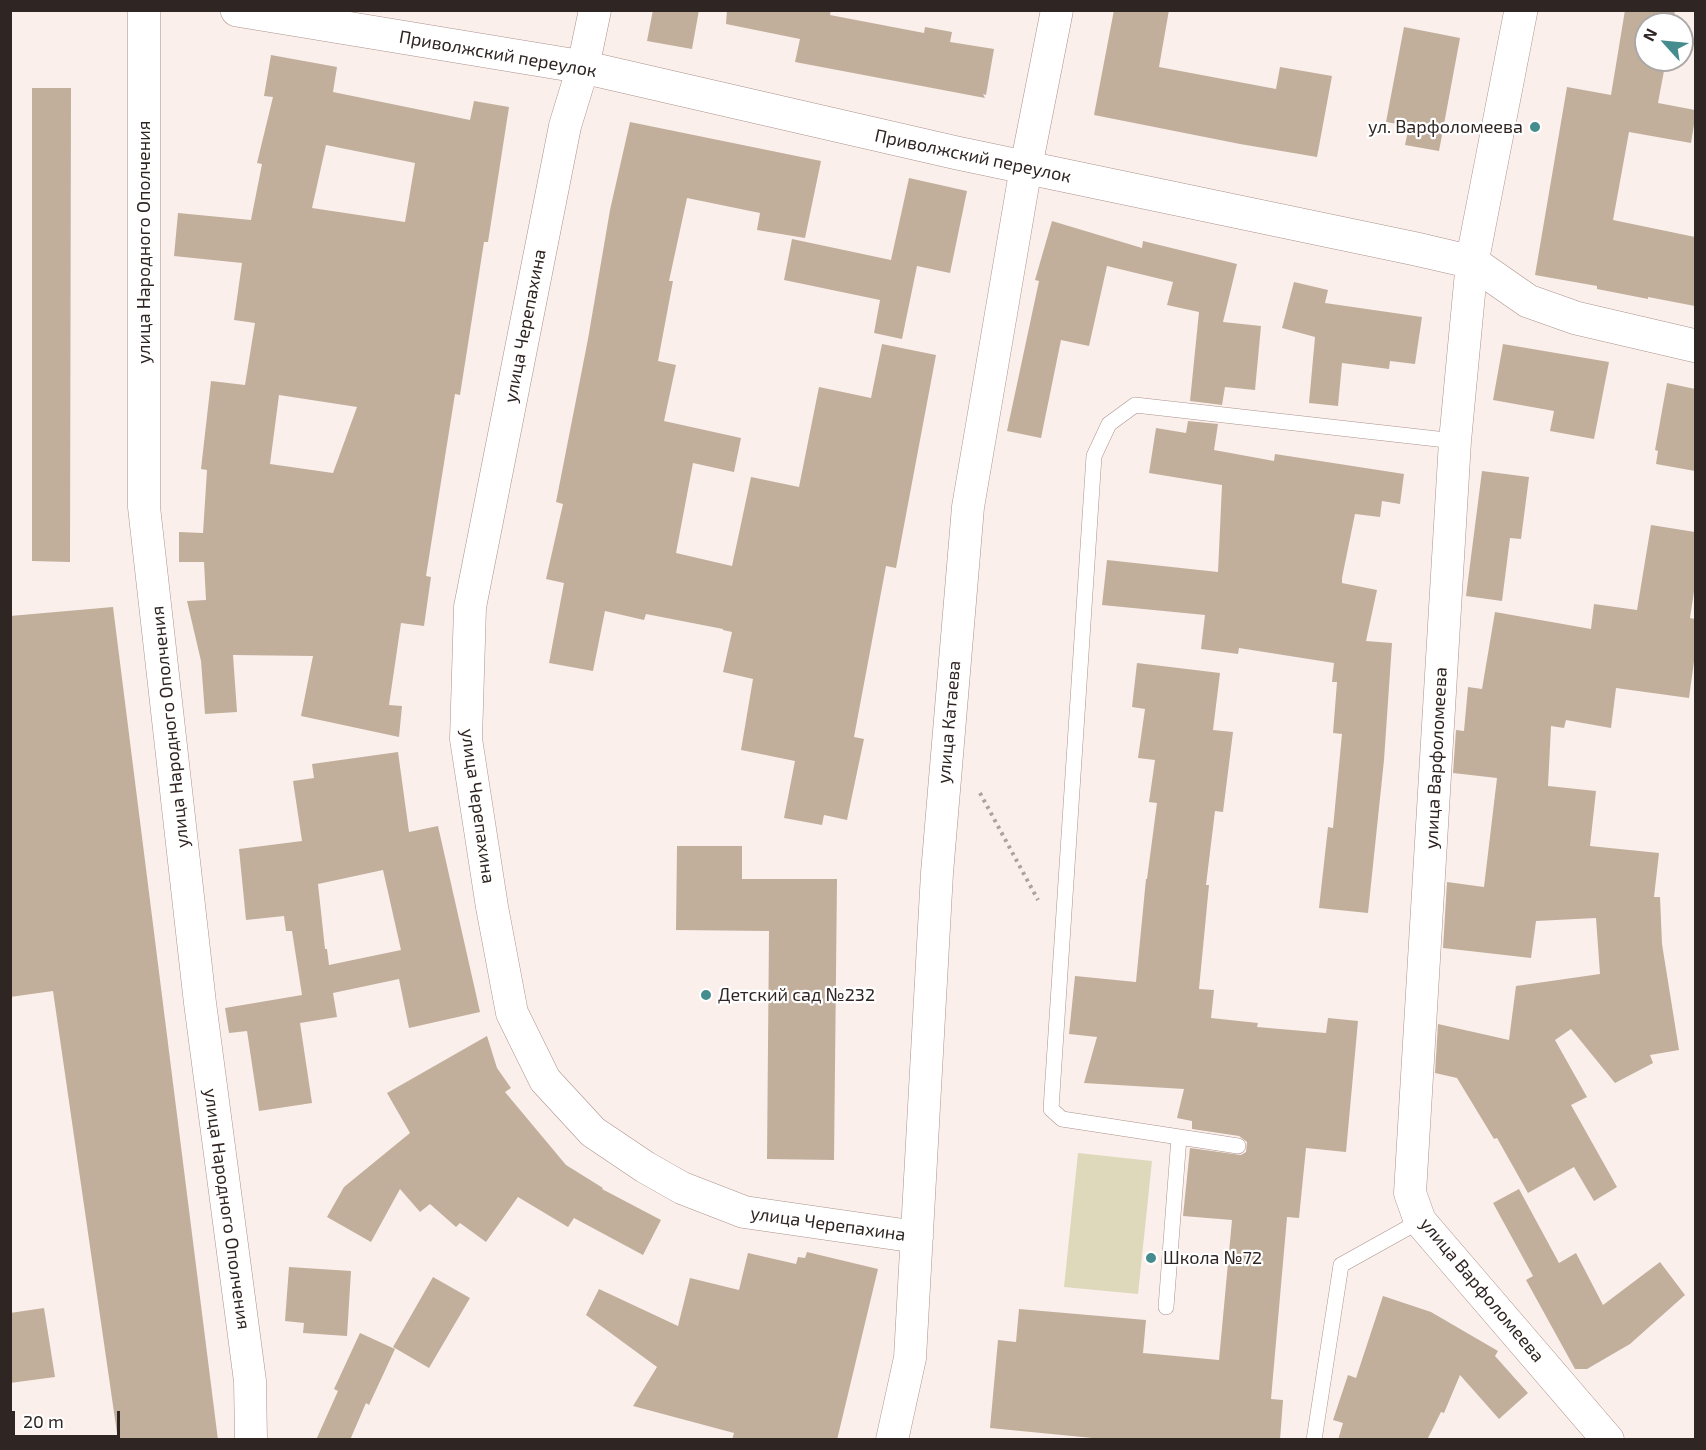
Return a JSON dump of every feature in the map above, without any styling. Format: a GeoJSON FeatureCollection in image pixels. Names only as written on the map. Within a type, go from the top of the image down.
{"type":"FeatureCollection","features":[{"type":"Feature","properties":{"kind":"main road","name":"Приволжский переулок"},"geometry":{"type":"LineString","coordinates":[[237,10],[583,67],[957,153],[1473,262],[1528,302],[1576,318],[1695,346]]}},
{"type":"Feature","properties":{"kind":"main road","name":"улица Варфоломеева"},"geometry":{"type":"LineString","coordinates":[[1473,262],[1521,10]]}},
{"type":"Feature","properties":{"kind":"street","name":"улица Народного Ополчения"},"geometry":{"type":"LineString","coordinates":[[144,10],[144,507],[200,1003],[250,1382],[251,1440]]}},
{"type":"Feature","properties":{"kind":"street","name":"улица Черепахина"},"geometry":{"type":"LineString","coordinates":[[595,10],[583,67],[565,126],[470,607],[466,739],[492,907],[512,1013],[545,1080],[593,1132],[645,1167],[682,1188],[744,1212],[916,1236]]}},
{"type":"Feature","properties":{"kind":"street","name":"улица Катаева"},"geometry":{"type":"LineString","coordinates":[[892,1440],[910,1358],[937,873],[968,507],[1026,167],[1057,10]]}},
{"type":"Feature","properties":{"kind":"street","name":"улица Варфоломеева"},"geometry":{"type":"LineString","coordinates":[[1473,262],[1455,441],[1410,1193],[1420,1221],[1608,1440]]}},
{"type":"Feature","properties":{"kind":"lane"},"geometry":{"type":"LineString","coordinates":[[1238,1146],[1062,1119],[1051,1109],[1094,456],[1109,424],[1135,405],[1455,441]]}},
{"type":"Feature","properties":{"kind":"lane"},"geometry":{"type":"LineString","coordinates":[[1166,1307],[1179,1137]]}},
{"type":"Feature","properties":{"kind":"lane"},"geometry":{"type":"LineString","coordinates":[[1314,1440],[1341,1265],[1420,1221]]}},
{"type":"Feature","properties":{"kind":"path"},"geometry":{"type":"LineString","coordinates":[[977,788],[1062,945]]}},
{"type":"Feature","properties":{"kind":"shaded area"},"geometry":{"type":"Polygon","coordinates":[[[1078,1153],[1152,1161],[1138,1294],[1064,1287],[1078,1153]]]}},
{"type":"Feature","properties":{"kind":"building"},"geometry":{"type":"Polygon","coordinates":[[[653,10],[699,10],[692,49],[647,41],[653,10]]]}},
{"type":"Feature","properties":{"kind":"building"},"geometry":{"type":"Polygon","coordinates":[[[727,10],[831,10],[830,15],[924,33],[925,27],[952,32],[950,42],[994,49],[986,95],[983,94],[985,98],[795,62],[800,39],[726,24],[727,10]]]}},
{"type":"Feature","properties":{"kind":"building"},"geometry":{"type":"Polygon","coordinates":[[[1114,10],[1169,10],[1159,67],[1276,89],[1280,67],[1332,76],[1317,157],[1094,115],[1114,10]]]}},
{"type":"Feature","properties":{"kind":"building"},"geometry":{"type":"Polygon","coordinates":[[[1625,10],[1675,10],[1675,12],[1634,12],[1634,72],[1664,72],[1658,103],[1695,110],[1691,143],[1629,132],[1613,220],[1695,237],[1695,306],[1648,297],[1648,299],[1597,289],[1597,286],[1535,275],[1567,87],[1611,95],[1625,10]]]}},
{"type":"Feature","properties":{"kind":"building"},"geometry":{"type":"Polygon","coordinates":[[[1404,27],[1460,38],[1439,151],[1405,145],[1409,126],[1386,122],[1404,27]]]}},
{"type":"Feature","properties":{"kind":"building"},"geometry":{"type":"Polygon","coordinates":[[[271,55],[337,67],[333,92],[470,120],[474,101],[509,107],[488,242],[484,242],[460,395],[455,394],[426,576],[431,577],[424,626],[401,623],[389,705],[402,706],[399,737],[301,716],[313,656],[233,655],[237,712],[205,714],[201,661],[187,601],[206,600],[204,562],[179,562],[179,532],[203,533],[207,470],[201,469],[211,381],[245,385],[255,323],[234,320],[242,263],[174,256],[178,213],[251,220],[262,164],[257,163],[273,97],[264,96],[271,55]],[[326,145],[312,208],[405,222],[415,163],[326,145]],[[279,395],[270,464],[333,473],[357,407],[279,395]]]}},
{"type":"Feature","properties":{"kind":"building"},"geometry":{"type":"Polygon","coordinates":[[[32,88],[71,88],[70,562],[32,561],[32,88]]]}},
{"type":"Feature","properties":{"kind":"building"},"geometry":{"type":"Polygon","coordinates":[[[630,122],[821,161],[805,238],[757,230],[760,213],[687,198],[669,281],[673,281],[658,361],[676,365],[664,421],[741,438],[734,472],[693,463],[676,553],[732,566],[751,477],[799,487],[819,387],[871,398],[882,344],[936,355],[896,568],[886,566],[854,737],[864,739],[847,820],[824,815],[822,825],[784,818],[795,761],[741,750],[753,679],[723,672],[732,632],[646,614],[644,620],[605,611],[593,671],[549,663],[564,583],[546,579],[563,504],[556,502],[588,339],[610,210],[630,122]]]}},
{"type":"Feature","properties":{"kind":"building"},"geometry":{"type":"Polygon","coordinates":[[[909,178],[967,191],[950,273],[917,266],[902,339],[874,333],[880,300],[784,280],[792,239],[891,260],[909,178]]]}},
{"type":"Feature","properties":{"kind":"building"},"geometry":{"type":"Polygon","coordinates":[[[1052,221],[1142,248],[1143,241],[1237,264],[1223,322],[1261,326],[1255,390],[1225,387],[1222,405],[1190,401],[1199,312],[1167,305],[1173,282],[1107,266],[1089,346],[1061,340],[1041,438],[1007,431],[1039,281],[1035,280],[1052,221]]]}},
{"type":"Feature","properties":{"kind":"building"},"geometry":{"type":"Polygon","coordinates":[[[1294,282],[1328,290],[1325,303],[1422,317],[1415,364],[1390,361],[1389,369],[1342,363],[1338,406],[1309,403],[1315,337],[1282,328],[1294,282]]]}},
{"type":"Feature","properties":{"kind":"building"},"geometry":{"type":"Polygon","coordinates":[[[1503,344],[1609,362],[1594,439],[1550,431],[1554,411],[1493,400],[1503,344]]]}},
{"type":"Feature","properties":{"kind":"building"},"geometry":{"type":"Polygon","coordinates":[[[1667,383],[1695,389],[1695,471],[1656,464],[1658,451],[1655,450],[1667,383]]]}},
{"type":"Feature","properties":{"kind":"building"},"geometry":{"type":"Polygon","coordinates":[[[1188,421],[1218,424],[1214,450],[1274,461],[1275,454],[1404,474],[1400,504],[1382,501],[1380,517],[1355,514],[1342,578],[1342,583],[1377,590],[1366,641],[1392,643],[1384,760],[1368,913],[1319,908],[1328,827],[1333,828],[1342,734],[1333,733],[1337,682],[1332,682],[1334,663],[1239,648],[1238,654],[1201,649],[1205,615],[1102,605],[1107,560],[1218,572],[1222,485],[1149,473],[1156,428],[1186,433],[1188,421]]]}},
{"type":"Feature","properties":{"kind":"building"},"geometry":{"type":"Polygon","coordinates":[[[1482,471],[1529,477],[1521,539],[1510,538],[1502,601],[1466,596],[1482,471]]]}},
{"type":"Feature","properties":{"kind":"building"},"geometry":{"type":"Polygon","coordinates":[[[1651,525],[1695,532],[1695,585],[1690,618],[1695,619],[1695,654],[1689,698],[1616,688],[1611,728],[1566,720],[1564,728],[1551,726],[1548,786],[1596,791],[1590,846],[1659,853],[1654,897],[1660,897],[1662,944],[1679,1050],[1650,1055],[1653,1063],[1615,1083],[1571,1029],[1555,1040],[1587,1097],[1571,1105],[1617,1187],[1594,1201],[1574,1167],[1528,1193],[1497,1138],[1494,1139],[1457,1078],[1435,1073],[1438,1024],[1509,1040],[1516,986],[1600,974],[1596,918],[1536,921],[1531,958],[1443,948],[1447,882],[1484,887],[1497,778],[1453,773],[1456,730],[1464,731],[1468,687],[1482,689],[1495,612],[1591,629],[1594,604],[1637,610],[1651,525]]]}},
{"type":"Feature","properties":{"kind":"building"},"geometry":{"type":"Polygon","coordinates":[[[113,607],[218,1440],[118,1440],[53,991],[10,997],[10,616],[113,607]]]}},
{"type":"Feature","properties":{"kind":"building"},"geometry":{"type":"Polygon","coordinates":[[[1137,663],[1220,673],[1213,730],[1233,732],[1223,812],[1215,811],[1206,885],[1209,885],[1199,989],[1214,990],[1211,1018],[1258,1023],[1257,1027],[1326,1033],[1328,1018],[1358,1021],[1346,1152],[1306,1148],[1299,1218],[1287,1217],[1271,1399],[1283,1400],[1280,1440],[1113,1440],[990,1428],[998,1340],[1016,1342],[1019,1309],[1146,1320],[1143,1353],[1219,1360],[1232,1220],[1183,1216],[1190,1148],[1241,1155],[1246,1152],[1247,1142],[1239,1136],[1192,1129],[1192,1121],[1177,1118],[1184,1089],[1084,1083],[1097,1037],[1069,1034],[1075,976],[1136,982],[1146,879],[1157,803],[1149,802],[1155,760],[1138,758],[1145,709],[1132,707],[1137,663]]]}},
{"type":"Feature","properties":{"kind":"building"},"geometry":{"type":"Polygon","coordinates":[[[398,752],[409,832],[438,826],[480,1012],[409,1028],[399,979],[333,993],[337,1017],[300,1023],[312,1103],[259,1111],[247,1031],[229,1033],[225,1008],[302,995],[292,931],[286,931],[284,916],[246,920],[239,849],[302,841],[293,781],[314,778],[312,764],[398,752]],[[383,870],[318,884],[325,949],[327,949],[329,965],[401,950],[383,870]]]}},
{"type":"Feature","properties":{"kind":"building"},"geometry":{"type":"Polygon","coordinates":[[[677,846],[742,846],[742,879],[837,879],[834,1160],[767,1159],[769,931],[676,930],[677,846]]]}},
{"type":"Feature","properties":{"kind":"building"},"geometry":{"type":"Polygon","coordinates":[[[487,1036],[497,1068],[511,1088],[505,1092],[566,1165],[602,1189],[661,1220],[643,1255],[574,1218],[568,1227],[518,1197],[486,1242],[460,1223],[456,1227],[430,1204],[420,1212],[400,1189],[371,1242],[327,1217],[344,1187],[410,1133],[387,1093],[487,1036]]]}},
{"type":"Feature","properties":{"kind":"building"},"geometry":{"type":"Polygon","coordinates":[[[1519,1189],[1559,1263],[1576,1253],[1603,1305],[1660,1262],[1685,1295],[1630,1344],[1587,1369],[1575,1369],[1526,1280],[1533,1276],[1493,1203],[1519,1189]]]}},
{"type":"Feature","properties":{"kind":"building"},"geometry":{"type":"Polygon","coordinates":[[[807,1252],[878,1269],[837,1440],[732,1440],[734,1433],[633,1406],[657,1367],[586,1315],[599,1289],[678,1326],[690,1278],[739,1290],[748,1253],[796,1264],[798,1257],[805,1258],[807,1252]]]}},
{"type":"Feature","properties":{"kind":"building"},"geometry":{"type":"Polygon","coordinates":[[[289,1267],[351,1271],[347,1336],[303,1333],[304,1323],[285,1321],[289,1267]]]}},
{"type":"Feature","properties":{"kind":"building"},"geometry":{"type":"Polygon","coordinates":[[[433,1277],[470,1298],[429,1368],[393,1347],[433,1277]]]}},
{"type":"Feature","properties":{"kind":"building"},"geometry":{"type":"Polygon","coordinates":[[[1383,1296],[1431,1312],[1498,1351],[1495,1356],[1528,1393],[1499,1419],[1460,1375],[1444,1413],[1441,1412],[1427,1440],[1338,1440],[1343,1423],[1333,1420],[1348,1375],[1356,1378],[1383,1296]]]}},
{"type":"Feature","properties":{"kind":"building"},"geometry":{"type":"Polygon","coordinates":[[[44,1308],[55,1377],[10,1383],[10,1313],[44,1308]]]}},
{"type":"Feature","properties":{"kind":"building"},"geometry":{"type":"Polygon","coordinates":[[[360,1333],[395,1349],[369,1405],[366,1403],[350,1440],[316,1440],[338,1391],[334,1389],[360,1333]]]}},
{"type":"Feature","properties":{"kind":"place","name":"ул. Варфоломеева"},"geometry":{"type":"Point","coordinates":[1535,127]}},
{"type":"Feature","properties":{"kind":"place","name":"Детский сад №232"},"geometry":{"type":"Point","coordinates":[706,995]}},
{"type":"Feature","properties":{"kind":"place","name":"Школа №72"},"geometry":{"type":"Point","coordinates":[1151,1258]}}]}
